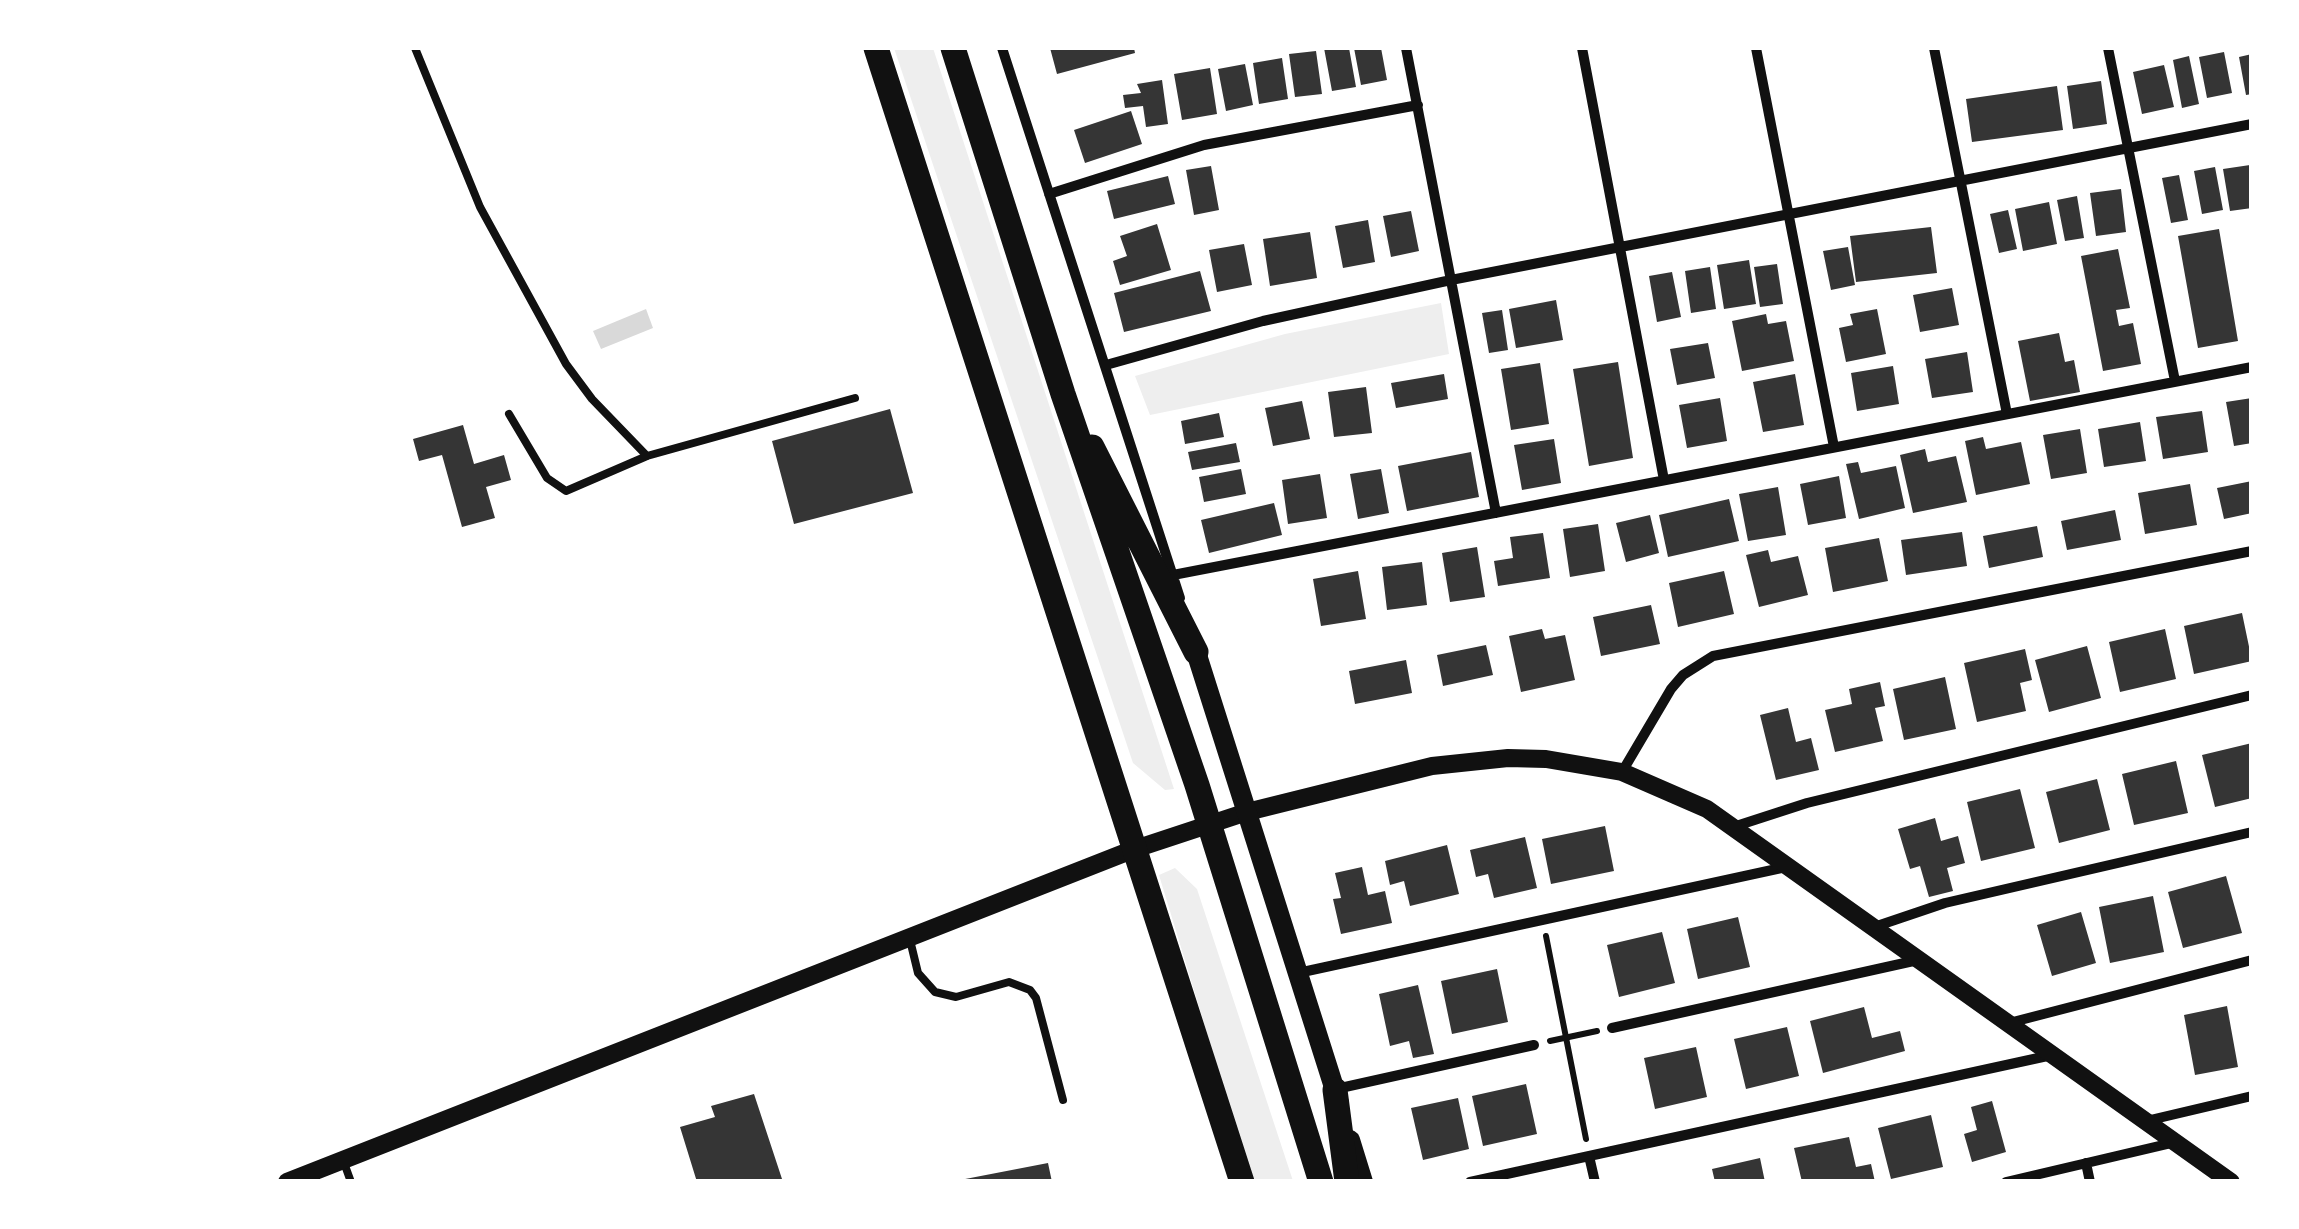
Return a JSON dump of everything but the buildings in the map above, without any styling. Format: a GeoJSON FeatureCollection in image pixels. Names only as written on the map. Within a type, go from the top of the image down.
{"type":"FeatureCollection","features":[{"type":"Feature","properties":{"kind":"main road"},"geometry":{"type":"LineString","coordinates":[[876,48],[1242,1182]]}},
{"type":"Feature","properties":{"kind":"main road"},"geometry":{"type":"LineString","coordinates":[[953,48],[1063,394],[1210,824],[1321,1182]]}},
{"type":"Feature","properties":{"kind":"main road"},"geometry":{"type":"LineString","coordinates":[[1063,394],[1146,546],[1196,652],[1363,1182]]}},
{"type":"Feature","properties":{"kind":"main road"},"geometry":{"type":"LineString","coordinates":[[1335,1090],[1347,1182]]}},
{"type":"Feature","properties":{"kind":"main road"},"geometry":{"type":"LineString","coordinates":[[1228,1135],[1231,1182]]}},
{"type":"Feature","properties":{"kind":"street"},"geometry":{"type":"LineString","coordinates":[[1002,48],[1196,652]]}},
{"type":"Feature","properties":{"kind":"street"},"geometry":{"type":"LineString","coordinates":[[1406,48],[1496,512]]}},
{"type":"Feature","properties":{"kind":"street"},"geometry":{"type":"LineString","coordinates":[[1582,48],[1664,480]]}},
{"type":"Feature","properties":{"kind":"street"},"geometry":{"type":"LineString","coordinates":[[1756,48],[1834,447]]}},
{"type":"Feature","properties":{"kind":"street"},"geometry":{"type":"LineString","coordinates":[[1934,48],[2006,414]]}},
{"type":"Feature","properties":{"kind":"street"},"geometry":{"type":"LineString","coordinates":[[2108,48],[2176,381]]}},
{"type":"Feature","properties":{"kind":"street"},"geometry":{"type":"LineString","coordinates":[[1049,194],[1204,145],[1418,105]]}},
{"type":"Feature","properties":{"kind":"street"},"geometry":{"type":"LineString","coordinates":[[1106,365],[1247,325],[1450,280],[2252,124]]}},
{"type":"Feature","properties":{"kind":"street"},"geometry":{"type":"LineString","coordinates":[[1173,575],[2252,366]]}},
{"type":"Feature","properties":{"kind":"street"},"geometry":{"type":"LineString","coordinates":[[1622,772],[1683,674],[1714,656],[2252,551]]}},
{"type":"Feature","properties":{"kind":"street"},"geometry":{"type":"LineString","coordinates":[[1732,826],[1807,804],[2252,695]]}},
{"type":"Feature","properties":{"kind":"street"},"geometry":{"type":"LineString","coordinates":[[287,1182],[1132,850],[1247,812],[1470,761],[1546,759],[1622,772],[1680,794],[1732,826],[2231,1182]]}},
{"type":"Feature","properties":{"kind":"street"},"geometry":{"type":"LineString","coordinates":[[1873,927],[1946,904],[2252,832]]}},
{"type":"Feature","properties":{"kind":"street"},"geometry":{"type":"LineString","coordinates":[[1298,973],[1789,866]]}},
{"type":"Feature","properties":{"kind":"street"},"geometry":{"type":"LineString","coordinates":[[1612,1028],[1919,960]]}},
{"type":"Feature","properties":{"kind":"street"},"geometry":{"type":"LineString","coordinates":[[2009,1023],[2252,960]]}},
{"type":"Feature","properties":{"kind":"street"},"geometry":{"type":"LineString","coordinates":[[1335,1090],[1534,1045]]}},
{"type":"Feature","properties":{"kind":"street"},"geometry":{"type":"LineString","coordinates":[[1470,1182],[2053,1055]]}},
{"type":"Feature","properties":{"kind":"street"},"geometry":{"type":"LineString","coordinates":[[2146,1121],[2252,1096]]}},
{"type":"Feature","properties":{"kind":"street"},"geometry":{"type":"LineString","coordinates":[[2006,1182],[2176,1142]]}},
{"type":"Feature","properties":{"kind":"street"},"geometry":{"type":"LineString","coordinates":[[1590,1156],[1595,1182]]}},
{"type":"Feature","properties":{"kind":"street"},"geometry":{"type":"LineString","coordinates":[[2086,1163],[2090,1182]]}},
{"type":"Feature","properties":{"kind":"lane"},"geometry":{"type":"LineString","coordinates":[[415,48],[480,208],[566,364],[592,400],[647,456]]}},
{"type":"Feature","properties":{"kind":"lane"},"geometry":{"type":"LineString","coordinates":[[509,414],[547,478],[566,490],[647,456],[855,398]]}},
{"type":"Feature","properties":{"kind":"lane"},"geometry":{"type":"LineString","coordinates":[[909,936],[918,973],[935,992],[956,997],[1009,982],[1030,990],[1036,998],[1063,1100]]}},
{"type":"Feature","properties":{"kind":"lane"},"geometry":{"type":"LineString","coordinates":[[342,1160],[350,1182]]}},
{"type":"Feature","properties":{"kind":"path"},"geometry":{"type":"LineString","coordinates":[[1543,920],[1590,1156]]}},
{"type":"Feature","properties":{"kind":"path"},"geometry":{"type":"LineString","coordinates":[[1534,1045],[1612,1028]]}},
{"type":"Feature","properties":{"kind":"shaded area"},"geometry":{"type":"Polygon","coordinates":[[[894,48],[933,48],[1174,789],[1165,790],[1133,763],[894,48]]]}},
{"type":"Feature","properties":{"kind":"shaded area"},"geometry":{"type":"Polygon","coordinates":[[[1441,303],[1449,354],[1150,415],[1135,376],[1285,334],[1441,303]]]}},
{"type":"Feature","properties":{"kind":"shaded area"},"geometry":{"type":"Polygon","coordinates":[[[646,309],[653,328],[601,349],[593,331],[646,309]]]}},
{"type":"Feature","properties":{"kind":"shaded area"},"geometry":{"type":"Polygon","coordinates":[[[1175,868],[1197,889],[1293,1181],[1252,1181],[1159,875],[1175,868]]]}}]}
